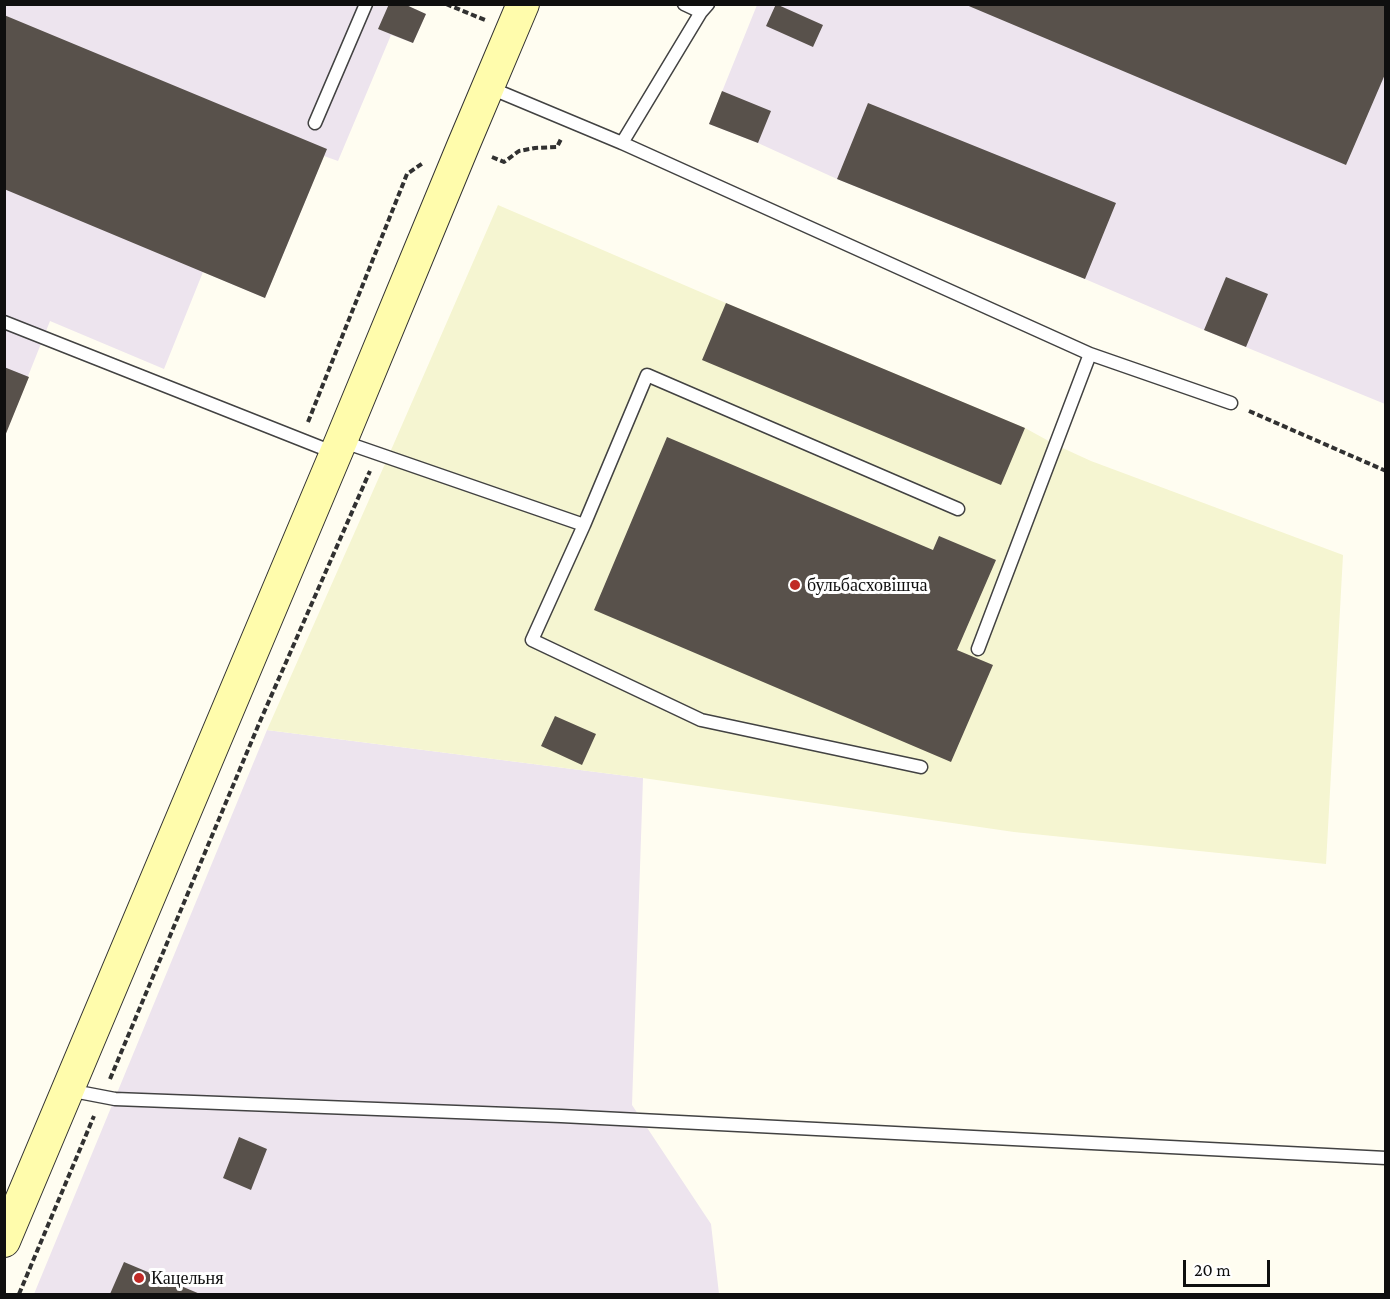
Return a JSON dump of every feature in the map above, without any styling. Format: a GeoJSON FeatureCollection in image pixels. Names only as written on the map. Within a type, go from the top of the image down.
{"type":"FeatureCollection","features":[{"type":"Feature","properties":{"kind":"street"},"geometry":{"type":"LineString","coordinates":[[4,1240],[339,447],[523,4]]}},
{"type":"Feature","properties":{"kind":"lane"},"geometry":{"type":"LineString","coordinates":[[315,123],[366,4]]}},
{"type":"Feature","properties":{"kind":"lane"},"geometry":{"type":"LineString","coordinates":[[622,143],[704,8],[684,4]]}},
{"type":"Feature","properties":{"kind":"lane"},"geometry":{"type":"LineString","coordinates":[[487,87],[622,143],[1090,354],[1231,403]]}},
{"type":"Feature","properties":{"kind":"lane"},"geometry":{"type":"LineString","coordinates":[[4,322],[301,439],[377,453],[584,525]]}},
{"type":"Feature","properties":{"kind":"lane"},"geometry":{"type":"LineString","coordinates":[[978,649],[1090,354]]}},
{"type":"Feature","properties":{"kind":"lane"},"geometry":{"type":"LineString","coordinates":[[921,767],[701,720],[532,640],[584,525],[647,375],[958,509]]}},
{"type":"Feature","properties":{"kind":"lane"},"geometry":{"type":"LineString","coordinates":[[67,1090],[116,1099],[561,1116],[1386,1158]]}},
{"type":"Feature","properties":{"kind":"path"},"geometry":{"type":"LineString","coordinates":[[446,4],[486,21]]}},
{"type":"Feature","properties":{"kind":"path"},"geometry":{"type":"LineString","coordinates":[[463,146],[504,162],[519,151],[557,147],[568,122]]}},
{"type":"Feature","properties":{"kind":"path"},"geometry":{"type":"LineString","coordinates":[[301,439],[407,174],[430,157]]}},
{"type":"Feature","properties":{"kind":"path"},"geometry":{"type":"LineString","coordinates":[[1231,403],[1386,471]]}},
{"type":"Feature","properties":{"kind":"path"},"geometry":{"type":"LineString","coordinates":[[19,1294],[253,737],[377,453]]}},
{"type":"Feature","properties":{"kind":"shaded area"},"geometry":{"type":"Polygon","coordinates":[[[404,4],[426,14],[413,43],[391,35],[338,161],[324,156],[265,298],[203,272],[164,369],[50,321],[5,434],[5,5],[404,4]]]}},
{"type":"Feature","properties":{"kind":"shaded area"},"geometry":{"type":"Polygon","coordinates":[[[782,4],[1385,5],[1385,404],[837,179],[758,143],[709,124],[757,5],[781,7],[782,4]]]}},
{"type":"Feature","properties":{"kind":"shaded area"},"geometry":{"type":"Polygon","coordinates":[[[267,730],[643,778],[632,1105],[711,1224],[719,1294],[34,1294],[267,730]]]}},
{"type":"Feature","properties":{"kind":"green space"},"geometry":{"type":"Polygon","coordinates":[[[498,205],[1025,428],[1091,461],[1343,555],[1326,864],[1014,832],[643,778],[267,730],[498,205]]]}},
{"type":"Feature","properties":{"kind":"building"},"geometry":{"type":"Polygon","coordinates":[[[389,4],[404,4],[426,14],[413,43],[378,29],[389,4]]]}},
{"type":"Feature","properties":{"kind":"building"},"geometry":{"type":"Polygon","coordinates":[[[776,4],[823,25],[813,47],[766,26],[776,4]]]}},
{"type":"Feature","properties":{"kind":"building"},"geometry":{"type":"Polygon","coordinates":[[[964,4],[1386,4],[1386,72],[1346,165],[964,4]]]}},
{"type":"Feature","properties":{"kind":"building"},"geometry":{"type":"Polygon","coordinates":[[[4,15],[327,149],[265,298],[4,189],[4,15]]]}},
{"type":"Feature","properties":{"kind":"building"},"geometry":{"type":"Polygon","coordinates":[[[722,91],[771,111],[758,143],[709,124],[722,91]]]}},
{"type":"Feature","properties":{"kind":"building"},"geometry":{"type":"Polygon","coordinates":[[[868,103],[1116,203],[1085,279],[837,179],[868,103]]]}},
{"type":"Feature","properties":{"kind":"building"},"geometry":{"type":"Polygon","coordinates":[[[1226,277],[1268,294],[1246,347],[1204,330],[1226,277]]]}},
{"type":"Feature","properties":{"kind":"building"},"geometry":{"type":"Polygon","coordinates":[[[726,303],[1025,428],[1001,485],[702,360],[726,303]]]}},
{"type":"Feature","properties":{"kind":"building"},"geometry":{"type":"Polygon","coordinates":[[[4,367],[29,377],[5,436],[4,436],[4,367]]]}},
{"type":"Feature","properties":{"kind":"building","name":"бульбасховішча"},"geometry":{"type":"Polygon","coordinates":[[[667,437],[933,550],[939,536],[996,560],[957,650],[993,665],[951,762],[594,610],[667,437]]]}},
{"type":"Feature","properties":{"kind":"building"},"geometry":{"type":"Polygon","coordinates":[[[555,716],[596,734],[582,765],[541,746],[555,716]]]}},
{"type":"Feature","properties":{"kind":"building"},"geometry":{"type":"Polygon","coordinates":[[[239,1137],[267,1149],[251,1190],[223,1178],[239,1137]]]}},
{"type":"Feature","properties":{"kind":"building","name":"Кацельня"},"geometry":{"type":"Polygon","coordinates":[[[124,1262],[200,1294],[110,1294],[124,1262]]]}},
{"type":"Feature","properties":{"kind":"place","name":"бульбасховішча"},"geometry":{"type":"Point","coordinates":[795,585]}},
{"type":"Feature","properties":{"kind":"place","name":"Кацельня"},"geometry":{"type":"Point","coordinates":[139,1278]}}]}
